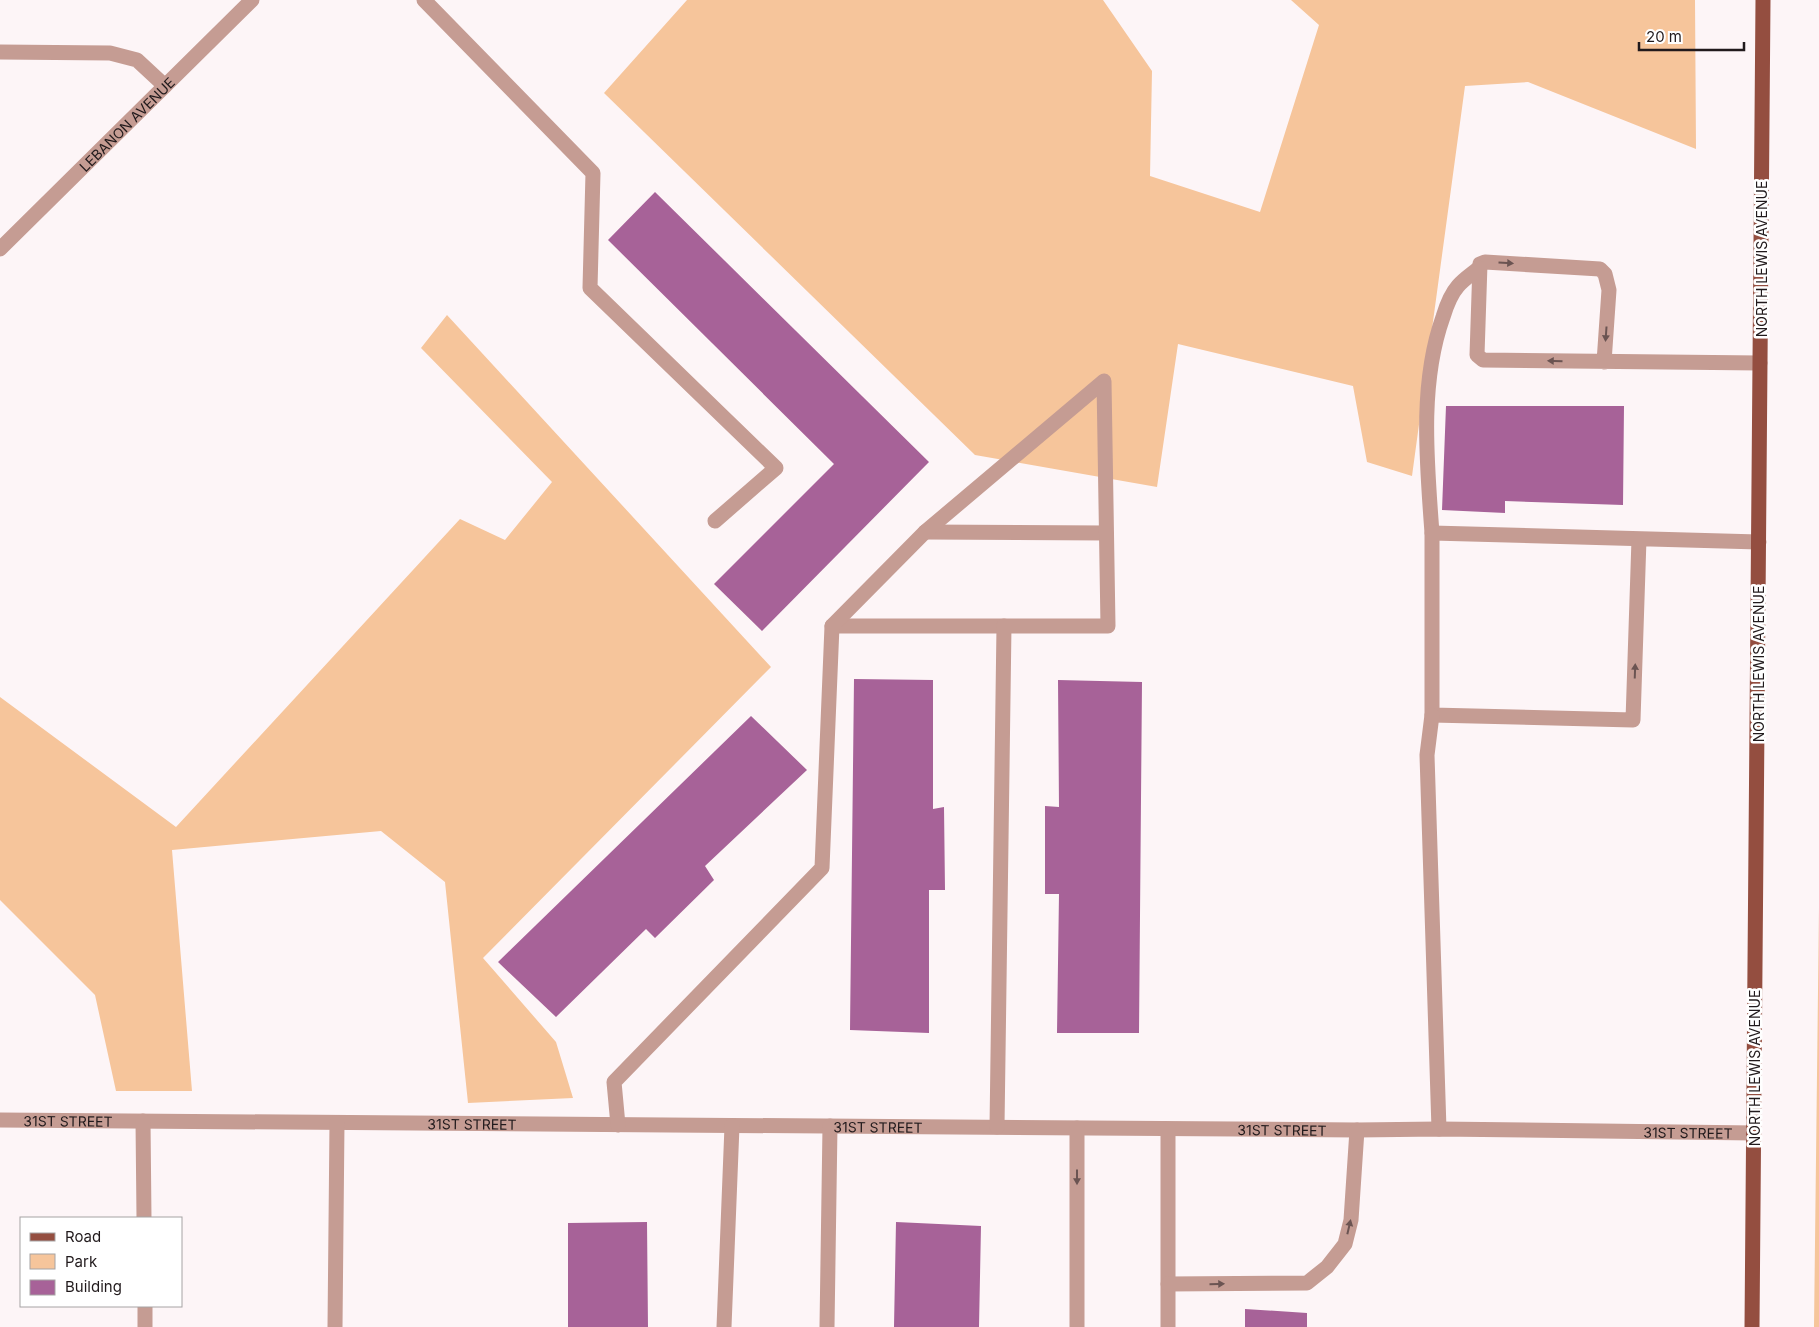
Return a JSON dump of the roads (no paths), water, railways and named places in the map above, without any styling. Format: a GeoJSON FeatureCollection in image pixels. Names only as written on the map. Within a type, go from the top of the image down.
{"type":"FeatureCollection","features":[{"type":"Feature","properties":{"kind":"main road","name":"NORTH LEWIS AVENUE"},"geometry":{"type":"LineString","coordinates":[[1752,1327],[1763,0]]}},
{"type":"Feature","properties":{"kind":"street","name":"LEBANON AVENUE"},"geometry":{"type":"LineString","coordinates":[[0,249],[252,0]]}},
{"type":"Feature","properties":{"kind":"street"},"geometry":{"type":"LineString","coordinates":[[424,0],[593,173],[590,288],[776,468],[715,521]]}},
{"type":"Feature","properties":{"kind":"street"},"geometry":{"type":"LineString","coordinates":[[0,52],[110,53],[138,60],[165,86]]}},
{"type":"Feature","properties":{"kind":"street"},"geometry":{"type":"LineString","coordinates":[[1439,1129],[1427,755],[1432,715],[1432,533],[1428,476],[1428,392],[1435,340],[1446,307],[1458,286],[1479,268],[1480,264],[1485,262],[1600,269],[1605,274],[1609,290],[1604,362]]}},
{"type":"Feature","properties":{"kind":"street"},"geometry":{"type":"LineString","coordinates":[[1479,268],[1477,355],[1482,360],[1760,363]]}},
{"type":"Feature","properties":{"kind":"street"},"geometry":{"type":"LineString","coordinates":[[618,1124],[614,1082],[822,868],[832,626],[924,532],[1104,381],[1108,626],[832,626]]}},
{"type":"Feature","properties":{"kind":"street"},"geometry":{"type":"LineString","coordinates":[[924,532],[1106,533]]}},
{"type":"Feature","properties":{"kind":"street"},"geometry":{"type":"LineString","coordinates":[[1432,533],[1758,542]]}},
{"type":"Feature","properties":{"kind":"street"},"geometry":{"type":"LineString","coordinates":[[1432,715],[1633,720],[1639,539]]}},
{"type":"Feature","properties":{"kind":"street"},"geometry":{"type":"LineString","coordinates":[[997,1128],[1004,626]]}},
{"type":"Feature","properties":{"kind":"street","name":"31ST STREET"},"geometry":{"type":"LineString","coordinates":[[0,1120],[997,1128],[1439,1129],[1754,1133]]}},
{"type":"Feature","properties":{"kind":"street"},"geometry":{"type":"LineString","coordinates":[[143,1121],[144,1217]]}},
{"type":"Feature","properties":{"kind":"street"},"geometry":{"type":"LineString","coordinates":[[335,1327],[337,1123]]}},
{"type":"Feature","properties":{"kind":"street"},"geometry":{"type":"LineString","coordinates":[[724,1327],[732,1126]]}},
{"type":"Feature","properties":{"kind":"street"},"geometry":{"type":"LineString","coordinates":[[827,1327],[830,1126]]}},
{"type":"Feature","properties":{"kind":"street"},"geometry":{"type":"LineString","coordinates":[[1076,1128],[1077,1327]]}},
{"type":"Feature","properties":{"kind":"street"},"geometry":{"type":"LineString","coordinates":[[1168,1129],[1168,1327]]}},
{"type":"Feature","properties":{"kind":"street"},"geometry":{"type":"LineString","coordinates":[[1168,1284],[1307,1283],[1327,1267],[1345,1244],[1351,1220],[1357,1130]]}},
{"type":"Feature","properties":{"kind":"street"},"geometry":{"type":"LineString","coordinates":[[145,1307],[145,1327]]}}]}
